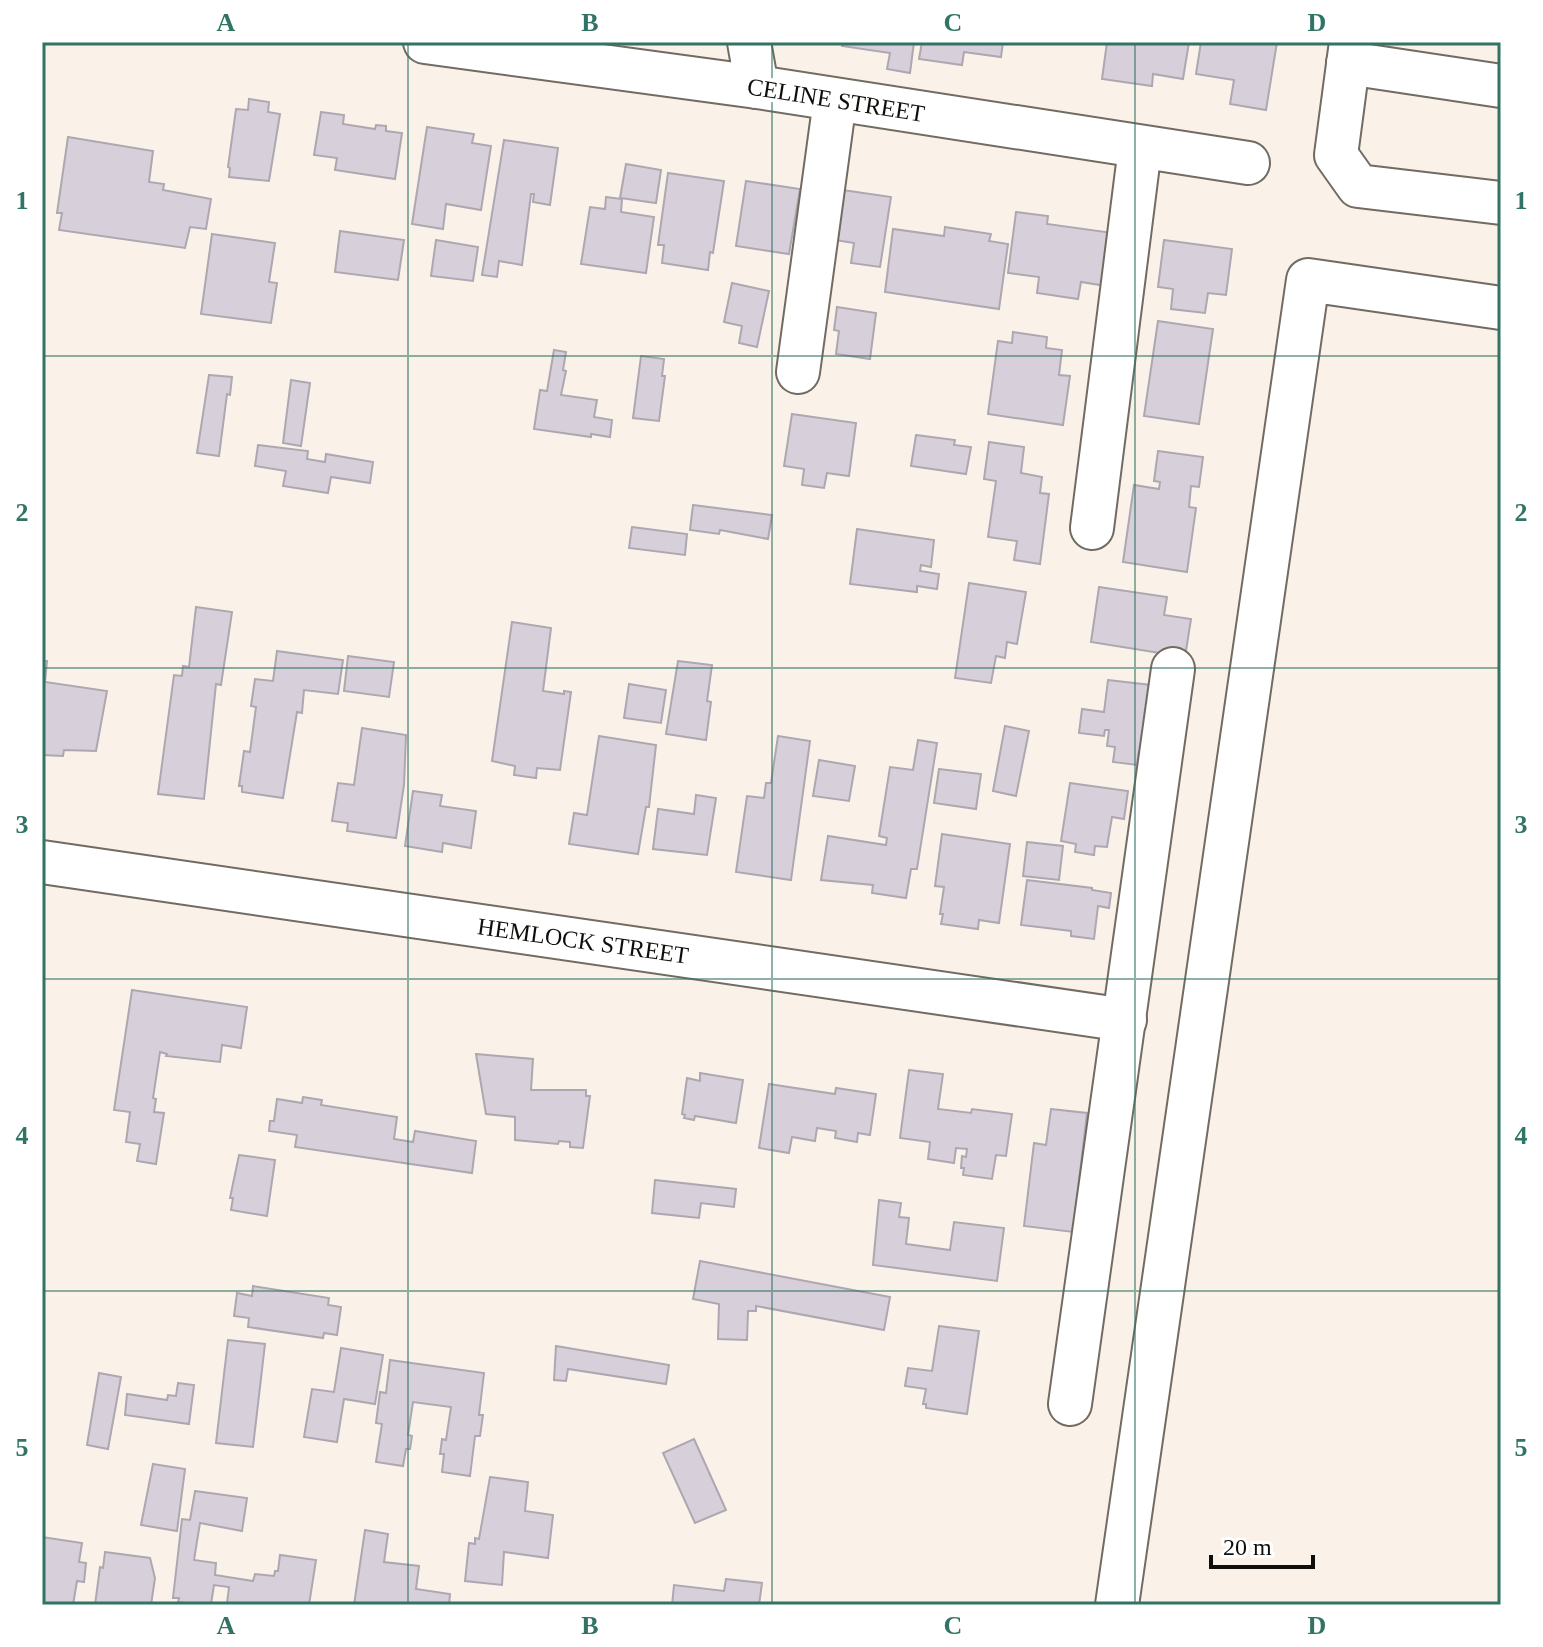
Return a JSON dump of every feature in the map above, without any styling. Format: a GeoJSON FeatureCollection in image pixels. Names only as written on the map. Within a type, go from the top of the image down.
{"type":"FeatureCollection","features":[{"type":"Feature","properties":{"kind":"street","name":"CELINE STREET"},"geometry":{"type":"LineString","coordinates":[[425,42],[757,87],[1248,163]]}},
{"type":"Feature","properties":{"kind":"street"},"geometry":{"type":"LineString","coordinates":[[749,42],[757,87]]}},
{"type":"Feature","properties":{"kind":"street"},"geometry":{"type":"LineString","coordinates":[[1501,86],[1349,52],[1336,155],[1358,186],[1501,203]]}},
{"type":"Feature","properties":{"kind":"street"},"geometry":{"type":"LineString","coordinates":[[798,372],[835,100]]}},
{"type":"Feature","properties":{"kind":"street"},"geometry":{"type":"LineString","coordinates":[[1092,528],[1140,148]]}},
{"type":"Feature","properties":{"kind":"street"},"geometry":{"type":"LineString","coordinates":[[1117,1605],[1308,280],[1501,308]]}},
{"type":"Feature","properties":{"kind":"street"},"geometry":{"type":"LineString","coordinates":[[1070,1404],[1173,669]]}},
{"type":"Feature","properties":{"kind":"street","name":"HEMLOCK STREET"},"geometry":{"type":"LineString","coordinates":[[42,862],[1125,1020]]}},
{"type":"Feature","properties":{"kind":"building"},"geometry":{"type":"Polygon","coordinates":[[[843,42],[914,42],[910,73],[887,69],[890,53],[842,46],[843,42]]]}},
{"type":"Feature","properties":{"kind":"building"},"geometry":{"type":"Polygon","coordinates":[[[922,42],[1003,42],[1001,57],[964,52],[962,65],[919,59],[922,42]]]}},
{"type":"Feature","properties":{"kind":"building"},"geometry":{"type":"Polygon","coordinates":[[[1107,42],[1189,42],[1183,79],[1153,74],[1152,86],[1102,79],[1107,42]]]}},
{"type":"Feature","properties":{"kind":"building"},"geometry":{"type":"Polygon","coordinates":[[[1201,42],[1277,42],[1266,110],[1230,104],[1234,80],[1196,74],[1201,42]]]}},
{"type":"Feature","properties":{"kind":"building"},"geometry":{"type":"Polygon","coordinates":[[[249,99],[269,102],[268,112],[280,114],[269,181],[229,177],[236,109],[248,110],[249,99]]]}},
{"type":"Feature","properties":{"kind":"building"},"geometry":{"type":"Polygon","coordinates":[[[321,112],[344,115],[343,124],[375,129],[376,125],[386,126],[386,131],[402,133],[395,179],[335,170],[337,158],[314,155],[321,112]]]}},
{"type":"Feature","properties":{"kind":"building"},"geometry":{"type":"Polygon","coordinates":[[[427,127],[474,134],[472,143],[491,146],[481,210],[446,204],[443,229],[412,224],[427,127]]]}},
{"type":"Feature","properties":{"kind":"building"},"geometry":{"type":"Polygon","coordinates":[[[68,137],[153,151],[149,182],[164,184],[163,190],[211,199],[206,229],[190,227],[185,248],[59,230],[62,213],[57,213],[68,137]]]}},
{"type":"Feature","properties":{"kind":"building"},"geometry":{"type":"Polygon","coordinates":[[[504,140],[558,148],[550,205],[533,202],[534,194],[531,194],[522,265],[499,261],[497,277],[482,275],[504,140]]]}},
{"type":"Feature","properties":{"kind":"building"},"geometry":{"type":"Polygon","coordinates":[[[626,164],[661,170],[656,203],[620,198],[626,164]]]}},
{"type":"Feature","properties":{"kind":"building"},"geometry":{"type":"Polygon","coordinates":[[[668,173],[724,181],[708,270],[662,263],[664,245],[658,245],[668,173]]]}},
{"type":"Feature","properties":{"kind":"building"},"geometry":{"type":"Polygon","coordinates":[[[746,181],[800,189],[789,254],[736,246],[746,181]]]}},
{"type":"Feature","properties":{"kind":"building"},"geometry":{"type":"Polygon","coordinates":[[[836,189],[891,197],[880,267],[851,263],[854,243],[829,239],[836,189]]]}},
{"type":"Feature","properties":{"kind":"building"},"geometry":{"type":"Polygon","coordinates":[[[606,197],[622,199],[621,212],[654,217],[646,273],[581,264],[590,207],[605,209],[606,197]]]}},
{"type":"Feature","properties":{"kind":"building"},"geometry":{"type":"Polygon","coordinates":[[[1016,212],[1048,216],[1047,224],[1113,233],[1106,286],[1081,282],[1078,299],[1037,293],[1039,277],[1008,273],[1016,212]]]}},
{"type":"Feature","properties":{"kind":"building"},"geometry":{"type":"Polygon","coordinates":[[[945,227],[991,234],[989,241],[1008,244],[999,309],[885,292],[893,229],[944,236],[945,227]]]}},
{"type":"Feature","properties":{"kind":"building"},"geometry":{"type":"Polygon","coordinates":[[[340,231],[404,240],[398,280],[335,272],[340,231]]]}},
{"type":"Feature","properties":{"kind":"building"},"geometry":{"type":"Polygon","coordinates":[[[212,234],[275,243],[269,282],[277,283],[271,323],[201,314],[212,234]]]}},
{"type":"Feature","properties":{"kind":"building"},"geometry":{"type":"Polygon","coordinates":[[[436,240],[478,247],[473,281],[431,276],[436,240]]]}},
{"type":"Feature","properties":{"kind":"building"},"geometry":{"type":"Polygon","coordinates":[[[1164,240],[1232,249],[1226,295],[1208,293],[1205,313],[1171,309],[1173,289],[1158,287],[1164,240]]]}},
{"type":"Feature","properties":{"kind":"building"},"geometry":{"type":"Polygon","coordinates":[[[732,283],[769,291],[757,347],[739,343],[742,326],[724,322],[732,283]]]}},
{"type":"Feature","properties":{"kind":"building"},"geometry":{"type":"Polygon","coordinates":[[[837,307],[876,313],[870,359],[836,354],[839,331],[834,330],[837,307]]]}},
{"type":"Feature","properties":{"kind":"building"},"geometry":{"type":"Polygon","coordinates":[[[1158,321],[1213,329],[1199,424],[1144,416],[1158,321]]]}},
{"type":"Feature","properties":{"kind":"building"},"geometry":{"type":"Polygon","coordinates":[[[1013,332],[1047,337],[1046,348],[1062,350],[1059,375],[1070,376],[1063,425],[988,414],[998,341],[1012,343],[1013,332]]]}},
{"type":"Feature","properties":{"kind":"building"},"geometry":{"type":"Polygon","coordinates":[[[554,350],[566,352],[561,395],[597,400],[594,417],[612,420],[610,437],[534,429],[540,390],[547,391],[554,350]]]}},
{"type":"Feature","properties":{"kind":"building"},"geometry":{"type":"Polygon","coordinates":[[[641,356],[664,359],[659,421],[633,418],[641,356]]]}},
{"type":"Feature","properties":{"kind":"building"},"geometry":{"type":"Polygon","coordinates":[[[209,375],[232,377],[219,456],[197,453],[209,375]]]}},
{"type":"Feature","properties":{"kind":"building"},"geometry":{"type":"Polygon","coordinates":[[[291,380],[310,383],[301,446],[283,443],[291,380]]]}},
{"type":"Feature","properties":{"kind":"building"},"geometry":{"type":"Polygon","coordinates":[[[792,414],[856,423],[849,476],[827,473],[824,488],[802,485],[804,469],[784,466],[792,414]]]}},
{"type":"Feature","properties":{"kind":"building"},"geometry":{"type":"Polygon","coordinates":[[[916,435],[955,440],[954,445],[971,447],[966,474],[911,466],[916,435]]]}},
{"type":"Feature","properties":{"kind":"building"},"geometry":{"type":"Polygon","coordinates":[[[989,442],[1024,447],[1021,473],[1042,477],[1040,493],[1049,494],[1040,564],[1014,560],[1017,541],[988,537],[996,481],[984,479],[989,442]]]}},
{"type":"Feature","properties":{"kind":"building"},"geometry":{"type":"Polygon","coordinates":[[[258,445],[308,451],[307,459],[325,462],[326,454],[373,462],[370,483],[331,477],[328,493],[283,486],[286,471],[255,466],[258,445]]]}},
{"type":"Feature","properties":{"kind":"building"},"geometry":{"type":"Polygon","coordinates":[[[1158,451],[1203,457],[1199,487],[1191,486],[1189,507],[1196,508],[1187,572],[1123,562],[1134,485],[1159,489],[1160,482],[1154,481],[1158,451]]]}},
{"type":"Feature","properties":{"kind":"building"},"geometry":{"type":"Polygon","coordinates":[[[693,505],[772,515],[768,539],[720,530],[719,534],[690,530],[693,505]]]}},
{"type":"Feature","properties":{"kind":"building"},"geometry":{"type":"Polygon","coordinates":[[[632,527],[687,534],[685,555],[629,548],[632,527]]]}},
{"type":"Feature","properties":{"kind":"building"},"geometry":{"type":"Polygon","coordinates":[[[857,529],[934,540],[931,567],[921,565],[920,571],[939,574],[937,589],[917,586],[917,592],[850,584],[857,529]]]}},
{"type":"Feature","properties":{"kind":"building"},"geometry":{"type":"Polygon","coordinates":[[[969,583],[1026,592],[1017,644],[1007,642],[1005,658],[996,656],[991,683],[955,678],[969,583]]]}},
{"type":"Feature","properties":{"kind":"building"},"geometry":{"type":"Polygon","coordinates":[[[1099,587],[1167,597],[1164,615],[1191,619],[1185,657],[1091,642],[1099,587]]]}},
{"type":"Feature","properties":{"kind":"building"},"geometry":{"type":"Polygon","coordinates":[[[196,607],[232,612],[221,685],[216,684],[204,799],[158,794],[174,675],[182,676],[183,666],[189,667],[196,607]]]}},
{"type":"Feature","properties":{"kind":"building"},"geometry":{"type":"Polygon","coordinates":[[[512,622],[551,628],[543,691],[571,692],[560,770],[537,768],[536,778],[514,775],[515,766],[492,761],[512,622]]]}},
{"type":"Feature","properties":{"kind":"building"},"geometry":{"type":"Polygon","coordinates":[[[277,651],[343,660],[338,694],[304,690],[302,713],[297,712],[283,798],[242,792],[242,786],[239,786],[244,751],[250,752],[256,707],[251,706],[255,679],[273,681],[277,651]]]}},
{"type":"Feature","properties":{"kind":"building"},"geometry":{"type":"Polygon","coordinates":[[[348,656],[394,662],[389,697],[344,691],[348,656]]]}},
{"type":"Feature","properties":{"kind":"building"},"geometry":{"type":"Polygon","coordinates":[[[42,661],[47,661],[45,682],[107,691],[96,751],[64,750],[63,756],[42,755],[42,661]]]}},
{"type":"Feature","properties":{"kind":"building"},"geometry":{"type":"Polygon","coordinates":[[[678,661],[712,665],[706,740],[666,734],[678,661]]]}},
{"type":"Feature","properties":{"kind":"building"},"geometry":{"type":"Polygon","coordinates":[[[1108,680],[1151,685],[1143,752],[1139,751],[1137,765],[1113,762],[1115,747],[1107,746],[1109,730],[1105,730],[1104,736],[1079,733],[1082,709],[1104,712],[1108,680]]]}},
{"type":"Feature","properties":{"kind":"building"},"geometry":{"type":"Polygon","coordinates":[[[629,684],[666,690],[661,723],[624,718],[629,684]]]}},
{"type":"Feature","properties":{"kind":"building"},"geometry":{"type":"Polygon","coordinates":[[[1005,726],[1029,731],[1016,796],[993,791],[1005,726]]]}},
{"type":"Feature","properties":{"kind":"building"},"geometry":{"type":"Polygon","coordinates":[[[362,728],[406,735],[404,785],[396,838],[347,831],[348,823],[332,821],[338,783],[354,785],[362,728]]]}},
{"type":"Feature","properties":{"kind":"building"},"geometry":{"type":"Polygon","coordinates":[[[599,736],[656,745],[649,807],[646,807],[638,854],[569,844],[574,813],[587,815],[599,736]]]}},
{"type":"Feature","properties":{"kind":"building"},"geometry":{"type":"Polygon","coordinates":[[[778,736],[810,741],[791,880],[736,872],[747,796],[764,798],[766,783],[771,783],[778,736]]]}},
{"type":"Feature","properties":{"kind":"building"},"geometry":{"type":"Polygon","coordinates":[[[918,740],[937,743],[917,869],[911,869],[906,898],[872,893],[873,885],[821,880],[828,836],[886,845],[887,838],[879,836],[890,767],[913,770],[918,740]]]}},
{"type":"Feature","properties":{"kind":"building"},"geometry":{"type":"Polygon","coordinates":[[[819,760],[855,766],[849,801],[813,796],[819,760]]]}},
{"type":"Feature","properties":{"kind":"building"},"geometry":{"type":"Polygon","coordinates":[[[939,769],[981,774],[976,809],[934,803],[939,769]]]}},
{"type":"Feature","properties":{"kind":"building"},"geometry":{"type":"Polygon","coordinates":[[[1070,783],[1128,791],[1124,819],[1112,817],[1107,847],[1095,846],[1094,855],[1075,852],[1076,844],[1061,841],[1070,783]]]}},
{"type":"Feature","properties":{"kind":"building"},"geometry":{"type":"Polygon","coordinates":[[[413,791],[442,795],[440,806],[476,811],[471,848],[443,843],[442,852],[405,846],[413,791]]]}},
{"type":"Feature","properties":{"kind":"building"},"geometry":{"type":"Polygon","coordinates":[[[696,795],[716,798],[707,855],[653,849],[658,809],[694,814],[696,795]]]}},
{"type":"Feature","properties":{"kind":"building"},"geometry":{"type":"Polygon","coordinates":[[[942,834],[1010,844],[999,923],[979,920],[978,929],[941,924],[944,887],[935,886],[942,834]]]}},
{"type":"Feature","properties":{"kind":"building"},"geometry":{"type":"Polygon","coordinates":[[[1027,842],[1063,846],[1059,880],[1023,876],[1027,842]]]}},
{"type":"Feature","properties":{"kind":"building"},"geometry":{"type":"Polygon","coordinates":[[[1027,880],[1111,893],[1109,908],[1098,906],[1094,939],[1071,936],[1071,931],[1021,925],[1027,880]]]}},
{"type":"Feature","properties":{"kind":"building"},"geometry":{"type":"Polygon","coordinates":[[[132,990],[247,1007],[241,1048],[222,1045],[220,1062],[166,1056],[160,1052],[153,1098],[156,1099],[154,1112],[164,1113],[156,1164],[137,1161],[140,1144],[126,1142],[130,1112],[114,1110],[132,990]]]}},
{"type":"Feature","properties":{"kind":"building"},"geometry":{"type":"Polygon","coordinates":[[[476,1054],[533,1059],[531,1090],[586,1090],[586,1096],[590,1096],[583,1148],[570,1147],[570,1142],[559,1141],[558,1144],[515,1140],[515,1117],[486,1114],[476,1054]]]}},
{"type":"Feature","properties":{"kind":"building"},"geometry":{"type":"Polygon","coordinates":[[[909,1070],[943,1074],[938,1109],[1012,1114],[1006,1156],[996,1155],[992,1179],[963,1175],[962,1156],[966,1157],[967,1149],[956,1148],[954,1163],[928,1159],[930,1142],[900,1138],[909,1070]]]}},
{"type":"Feature","properties":{"kind":"building"},"geometry":{"type":"Polygon","coordinates":[[[700,1073],[743,1080],[736,1123],[695,1116],[694,1120],[684,1118],[687,1078],[700,1081],[700,1073]]]}},
{"type":"Feature","properties":{"kind":"building"},"geometry":{"type":"Polygon","coordinates":[[[769,1084],[835,1094],[836,1088],[876,1094],[870,1135],[858,1133],[857,1142],[835,1138],[836,1131],[817,1128],[815,1141],[792,1137],[789,1153],[759,1148],[769,1084]]]}},
{"type":"Feature","properties":{"kind":"building"},"geometry":{"type":"Polygon","coordinates":[[[303,1097],[322,1100],[321,1105],[397,1117],[394,1139],[413,1142],[415,1131],[476,1141],[472,1173],[295,1147],[297,1135],[269,1131],[270,1121],[274,1121],[277,1099],[302,1103],[303,1097]]]}},
{"type":"Feature","properties":{"kind":"building"},"geometry":{"type":"Polygon","coordinates":[[[1051,1109],[1087,1113],[1073,1232],[1024,1226],[1034,1143],[1046,1145],[1051,1109]]]}},
{"type":"Feature","properties":{"kind":"building"},"geometry":{"type":"Polygon","coordinates":[[[239,1155],[275,1160],[267,1216],[231,1210],[233,1198],[230,1198],[239,1155]]]}},
{"type":"Feature","properties":{"kind":"building"},"geometry":{"type":"Polygon","coordinates":[[[655,1180],[736,1189],[734,1207],[701,1203],[699,1218],[652,1213],[655,1180]]]}},
{"type":"Feature","properties":{"kind":"building"},"geometry":{"type":"Polygon","coordinates":[[[879,1200],[901,1203],[899,1217],[909,1218],[906,1244],[950,1250],[954,1222],[1004,1228],[997,1281],[873,1265],[879,1200]]]}},
{"type":"Feature","properties":{"kind":"building"},"geometry":{"type":"Polygon","coordinates":[[[700,1261],[890,1297],[884,1330],[756,1306],[756,1311],[748,1311],[747,1340],[718,1339],[719,1304],[693,1299],[700,1261]]]}},
{"type":"Feature","properties":{"kind":"building"},"geometry":{"type":"Polygon","coordinates":[[[253,1286],[329,1298],[328,1305],[341,1307],[337,1335],[324,1333],[323,1338],[248,1327],[249,1318],[234,1316],[237,1293],[252,1296],[253,1286]]]}},
{"type":"Feature","properties":{"kind":"building"},"geometry":{"type":"Polygon","coordinates":[[[939,1326],[979,1331],[967,1414],[926,1408],[923,1404],[926,1389],[905,1386],[908,1368],[932,1371],[939,1326]]]}},
{"type":"Feature","properties":{"kind":"building"},"geometry":{"type":"Polygon","coordinates":[[[228,1340],[265,1344],[253,1447],[216,1443],[228,1340]]]}},
{"type":"Feature","properties":{"kind":"building"},"geometry":{"type":"Polygon","coordinates":[[[556,1346],[669,1365],[666,1384],[568,1369],[566,1381],[554,1380],[556,1346]]]}},
{"type":"Feature","properties":{"kind":"building"},"geometry":{"type":"Polygon","coordinates":[[[341,1348],[383,1355],[375,1404],[344,1399],[337,1442],[304,1437],[312,1389],[334,1392],[341,1348]]]}},
{"type":"Feature","properties":{"kind":"building"},"geometry":{"type":"Polygon","coordinates":[[[390,1360],[484,1373],[479,1415],[483,1415],[480,1436],[475,1436],[470,1476],[442,1472],[442,1439],[446,1440],[451,1407],[413,1402],[408,1435],[412,1436],[410,1449],[406,1449],[403,1466],[376,1462],[382,1424],[376,1423],[380,1392],[386,1393],[390,1360]]]}},
{"type":"Feature","properties":{"kind":"building"},"geometry":{"type":"Polygon","coordinates":[[[99,1373],[121,1377],[108,1449],[87,1445],[99,1373]]]}},
{"type":"Feature","properties":{"kind":"building"},"geometry":{"type":"Polygon","coordinates":[[[178,1383],[194,1385],[189,1424],[125,1415],[127,1394],[167,1400],[168,1395],[176,1396],[178,1383]]]}},
{"type":"Feature","properties":{"kind":"building"},"geometry":{"type":"Polygon","coordinates":[[[694,1439],[726,1510],[695,1523],[663,1453],[694,1439]]]}},
{"type":"Feature","properties":{"kind":"building"},"geometry":{"type":"Polygon","coordinates":[[[153,1464],[185,1469],[177,1531],[141,1525],[153,1464]]]}},
{"type":"Feature","properties":{"kind":"building"},"geometry":{"type":"Polygon","coordinates":[[[490,1477],[528,1482],[525,1511],[553,1515],[548,1558],[504,1552],[502,1585],[465,1581],[469,1543],[475,1544],[475,1538],[479,1539],[490,1477]]]}},
{"type":"Feature","properties":{"kind":"building"},"geometry":{"type":"Polygon","coordinates":[[[195,1491],[247,1498],[242,1531],[200,1523],[194,1560],[216,1563],[215,1575],[253,1581],[255,1574],[274,1576],[278,1571],[280,1555],[316,1560],[309,1605],[223,1605],[227,1603],[229,1587],[214,1585],[211,1604],[178,1602],[179,1598],[173,1598],[182,1519],[190,1520],[195,1491]]]}},
{"type":"Feature","properties":{"kind":"building"},"geometry":{"type":"Polygon","coordinates":[[[365,1530],[388,1534],[384,1562],[419,1566],[416,1589],[450,1594],[449,1605],[354,1605],[365,1530]]]}},
{"type":"Feature","properties":{"kind":"building"},"geometry":{"type":"Polygon","coordinates":[[[42,1537],[82,1543],[79,1562],[86,1563],[84,1582],[77,1581],[73,1605],[42,1605],[42,1537]]]}},
{"type":"Feature","properties":{"kind":"building"},"geometry":{"type":"Polygon","coordinates":[[[105,1552],[150,1558],[155,1578],[151,1605],[95,1605],[105,1552]]]}},
{"type":"Feature","properties":{"kind":"building"},"geometry":{"type":"Polygon","coordinates":[[[726,1579],[762,1583],[759,1605],[672,1605],[674,1585],[724,1591],[726,1579]]]}}]}
